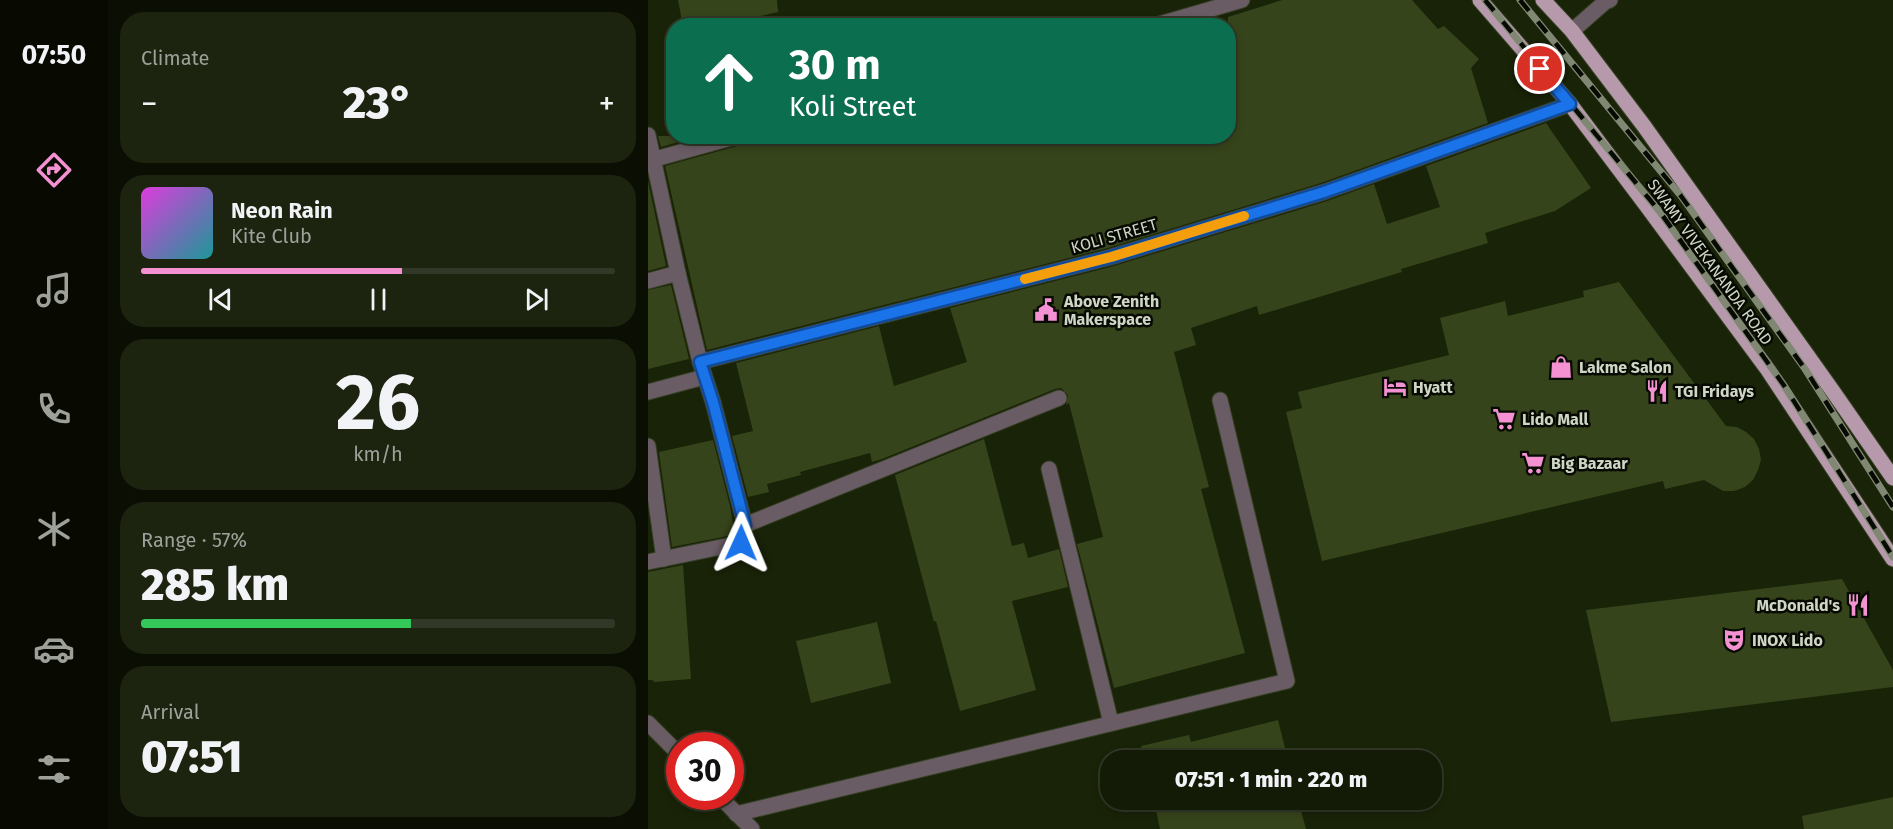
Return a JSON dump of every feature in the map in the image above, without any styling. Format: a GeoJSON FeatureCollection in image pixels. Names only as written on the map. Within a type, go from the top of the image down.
{"type":"FeatureCollection","features":[{"type":"Feature","properties":{"kind":"main road","name":"SWAMY VIVEKANANDA ROAD"},"geometry":{"type":"LineString","coordinates":[[1480,0],[1570,104],[1768,370],[1893,559]]}},
{"type":"Feature","properties":{"kind":"main road","name":"SWAMY VIVEKANANDA ROAD"},"geometry":{"type":"LineString","coordinates":[[1543,0],[1572,31],[1724,237],[1893,478]]}},
{"type":"Feature","properties":{"kind":"street"},"geometry":{"type":"LineString","coordinates":[[1175,18],[1212,5],[1242,0]]}},
{"type":"Feature","properties":{"kind":"street"},"geometry":{"type":"LineString","coordinates":[[1572,31],[1607,1]]}},
{"type":"Feature","properties":{"kind":"street","name":"KOLI STREET"},"geometry":{"type":"LineString","coordinates":[[700,362],[1111,257],[1324,192],[1570,104]]}},
{"type":"Feature","properties":{"kind":"street"},"geometry":{"type":"LineString","coordinates":[[648,135],[650,160],[700,362],[713,402],[745,525],[741,543],[648,562]]}},
{"type":"Feature","properties":{"kind":"street"},"geometry":{"type":"LineString","coordinates":[[650,160],[709,144]]}},
{"type":"Feature","properties":{"kind":"street"},"geometry":{"type":"LineString","coordinates":[[648,281],[678,273]]}},
{"type":"Feature","properties":{"kind":"street"},"geometry":{"type":"LineString","coordinates":[[648,392],[704,378]]}},
{"type":"Feature","properties":{"kind":"street"},"geometry":{"type":"LineString","coordinates":[[745,525],[1059,398]]}},
{"type":"Feature","properties":{"kind":"street"},"geometry":{"type":"LineString","coordinates":[[736,814],[1287,681],[1220,400]]}},
{"type":"Feature","properties":{"kind":"street"},"geometry":{"type":"LineString","coordinates":[[648,446],[664,559]]}},
{"type":"Feature","properties":{"kind":"street"},"geometry":{"type":"LineString","coordinates":[[1049,469],[1111,723]]}},
{"type":"Feature","properties":{"kind":"street"},"geometry":{"type":"LineString","coordinates":[[648,723],[666,742]]}},
{"type":"Feature","properties":{"kind":"street"},"geometry":{"type":"LineString","coordinates":[[732,810],[752,829]]}},
{"type":"Feature","properties":{"kind":"building"},"geometry":{"type":"Polygon","coordinates":[[[678,0],[777,0],[778,12],[752,18],[681,18],[678,0]]]}},
{"type":"Feature","properties":{"kind":"building"},"geometry":{"type":"Polygon","coordinates":[[[1282,0],[1412,0],[1438,29],[1444,26],[1479,59],[1471,68],[1488,123],[1321,183],[1108,248],[707,350],[665,166],[742,144],[1236,144],[1236,18],[1228,17],[1282,0]]]}},
{"type":"Feature","properties":{"kind":"building"},"geometry":{"type":"Polygon","coordinates":[[[1546,123],[1591,188],[1555,211],[1485,233],[1488,243],[1401,269],[1402,272],[1259,315],[1257,306],[1191,328],[1196,345],[1174,352],[1209,487],[1201,489],[1245,653],[1114,688],[1077,544],[1103,537],[1069,403],[1066,405],[1068,395],[1061,388],[882,459],[872,462],[870,453],[800,472],[801,475],[767,484],[769,492],[748,497],[732,436],[753,431],[736,363],[879,326],[894,386],[967,362],[950,308],[1114,266],[1327,201],[1374,184],[1387,224],[1440,207],[1426,166],[1546,123]]]}},
{"type":"Feature","properties":{"kind":"building"},"geometry":{"type":"Polygon","coordinates":[[[658,136],[666,136],[666,144],[672,144],[661,147],[658,136]]]}},
{"type":"Feature","properties":{"kind":"building"},"geometry":{"type":"Polygon","coordinates":[[[648,181],[666,266],[648,271],[648,181]]]}},
{"type":"Feature","properties":{"kind":"building","name":"Lido Mall"},"geometry":{"type":"Polygon","coordinates":[[[1619,282],[1726,426],[1737,427],[1754,439],[1761,460],[1753,480],[1745,487],[1734,491],[1723,491],[1704,480],[1665,489],[1663,481],[1322,561],[1286,412],[1302,408],[1298,392],[1449,355],[1440,318],[1505,301],[1508,316],[1584,297],[1583,291],[1619,282]]]}},
{"type":"Feature","properties":{"kind":"building"},"geometry":{"type":"Polygon","coordinates":[[[671,285],[689,359],[648,369],[648,290],[671,285]]]}},
{"type":"Feature","properties":{"kind":"building"},"geometry":{"type":"Polygon","coordinates":[[[984,439],[1012,546],[1024,543],[1028,558],[1059,549],[1068,587],[1012,601],[1036,690],[960,711],[895,475],[984,439]]]}},
{"type":"Feature","properties":{"kind":"building"},"geometry":{"type":"Polygon","coordinates":[[[713,440],[730,506],[733,535],[672,547],[659,452],[713,440]]]}},
{"type":"Feature","properties":{"kind":"building"},"geometry":{"type":"Polygon","coordinates":[[[683,565],[691,679],[654,682],[648,680],[648,572],[683,565]]]}},
{"type":"Feature","properties":{"kind":"building","name":"INOX Lido"},"geometry":{"type":"Polygon","coordinates":[[[1842,579],[1893,670],[1893,687],[1611,722],[1586,610],[1842,579]]]}},
{"type":"Feature","properties":{"kind":"building"},"geometry":{"type":"Polygon","coordinates":[[[877,622],[891,683],[811,703],[796,641],[877,622]]]}},
{"type":"Feature","properties":{"kind":"building"},"geometry":{"type":"Polygon","coordinates":[[[1278,720],[1286,750],[1142,750],[1141,746],[1189,735],[1191,742],[1278,720]]]}},
{"type":"Feature","properties":{"kind":"building"},"geometry":{"type":"Polygon","coordinates":[[[1893,797],[1893,829],[1804,829],[1802,816],[1893,797]]]}},
{"type":"Feature","properties":{"kind":"building"},"geometry":{"type":"Polygon","coordinates":[[[1156,810],[1301,810],[1306,829],[1160,829],[1156,810]]]}},
{"type":"Feature","properties":{"kind":"railway"},"geometry":{"type":"LineString","coordinates":[[1485,0],[1660,212],[1783,384],[1893,557]]}},
{"type":"Feature","properties":{"kind":"railway"},"geometry":{"type":"LineString","coordinates":[[1520,0],[1681,196],[1805,369],[1893,507]]}},
{"type":"Feature","properties":{"kind":"slow traffic"},"geometry":{"type":"LineString","coordinates":[[1025,279],[1111,257],[1244,216]]}},
{"type":"Feature","properties":{"kind":"place","name":"Above Zenith Makerspace"},"geometry":{"type":"Point","coordinates":[1046,310]}},
{"type":"Feature","properties":{"kind":"place","name":"Lakme Salon"},"geometry":{"type":"Point","coordinates":[1561,367]}},
{"type":"Feature","properties":{"kind":"place","name":"Hyatt"},"geometry":{"type":"Point","coordinates":[1395,387]}},
{"type":"Feature","properties":{"kind":"place","name":"TGI Fridays"},"geometry":{"type":"Point","coordinates":[1657,391]}},
{"type":"Feature","properties":{"kind":"place","name":"Lido Mall"},"geometry":{"type":"Point","coordinates":[1504,419]}},
{"type":"Feature","properties":{"kind":"place","name":"Big Bazaar"},"geometry":{"type":"Point","coordinates":[1533,463]}},
{"type":"Feature","properties":{"kind":"place","name":"McDonald's"},"geometry":{"type":"Point","coordinates":[1858,605]}},
{"type":"Feature","properties":{"kind":"place","name":"INOX Lido"},"geometry":{"type":"Point","coordinates":[1734,640]}},
{"type":"Feature","properties":{"kind":"route"},"geometry":{"type":"LineString","coordinates":[[741,543],[745,525],[713,402],[700,362],[1111,257],[1324,192],[1570,104],[1540,69]]}}]}
